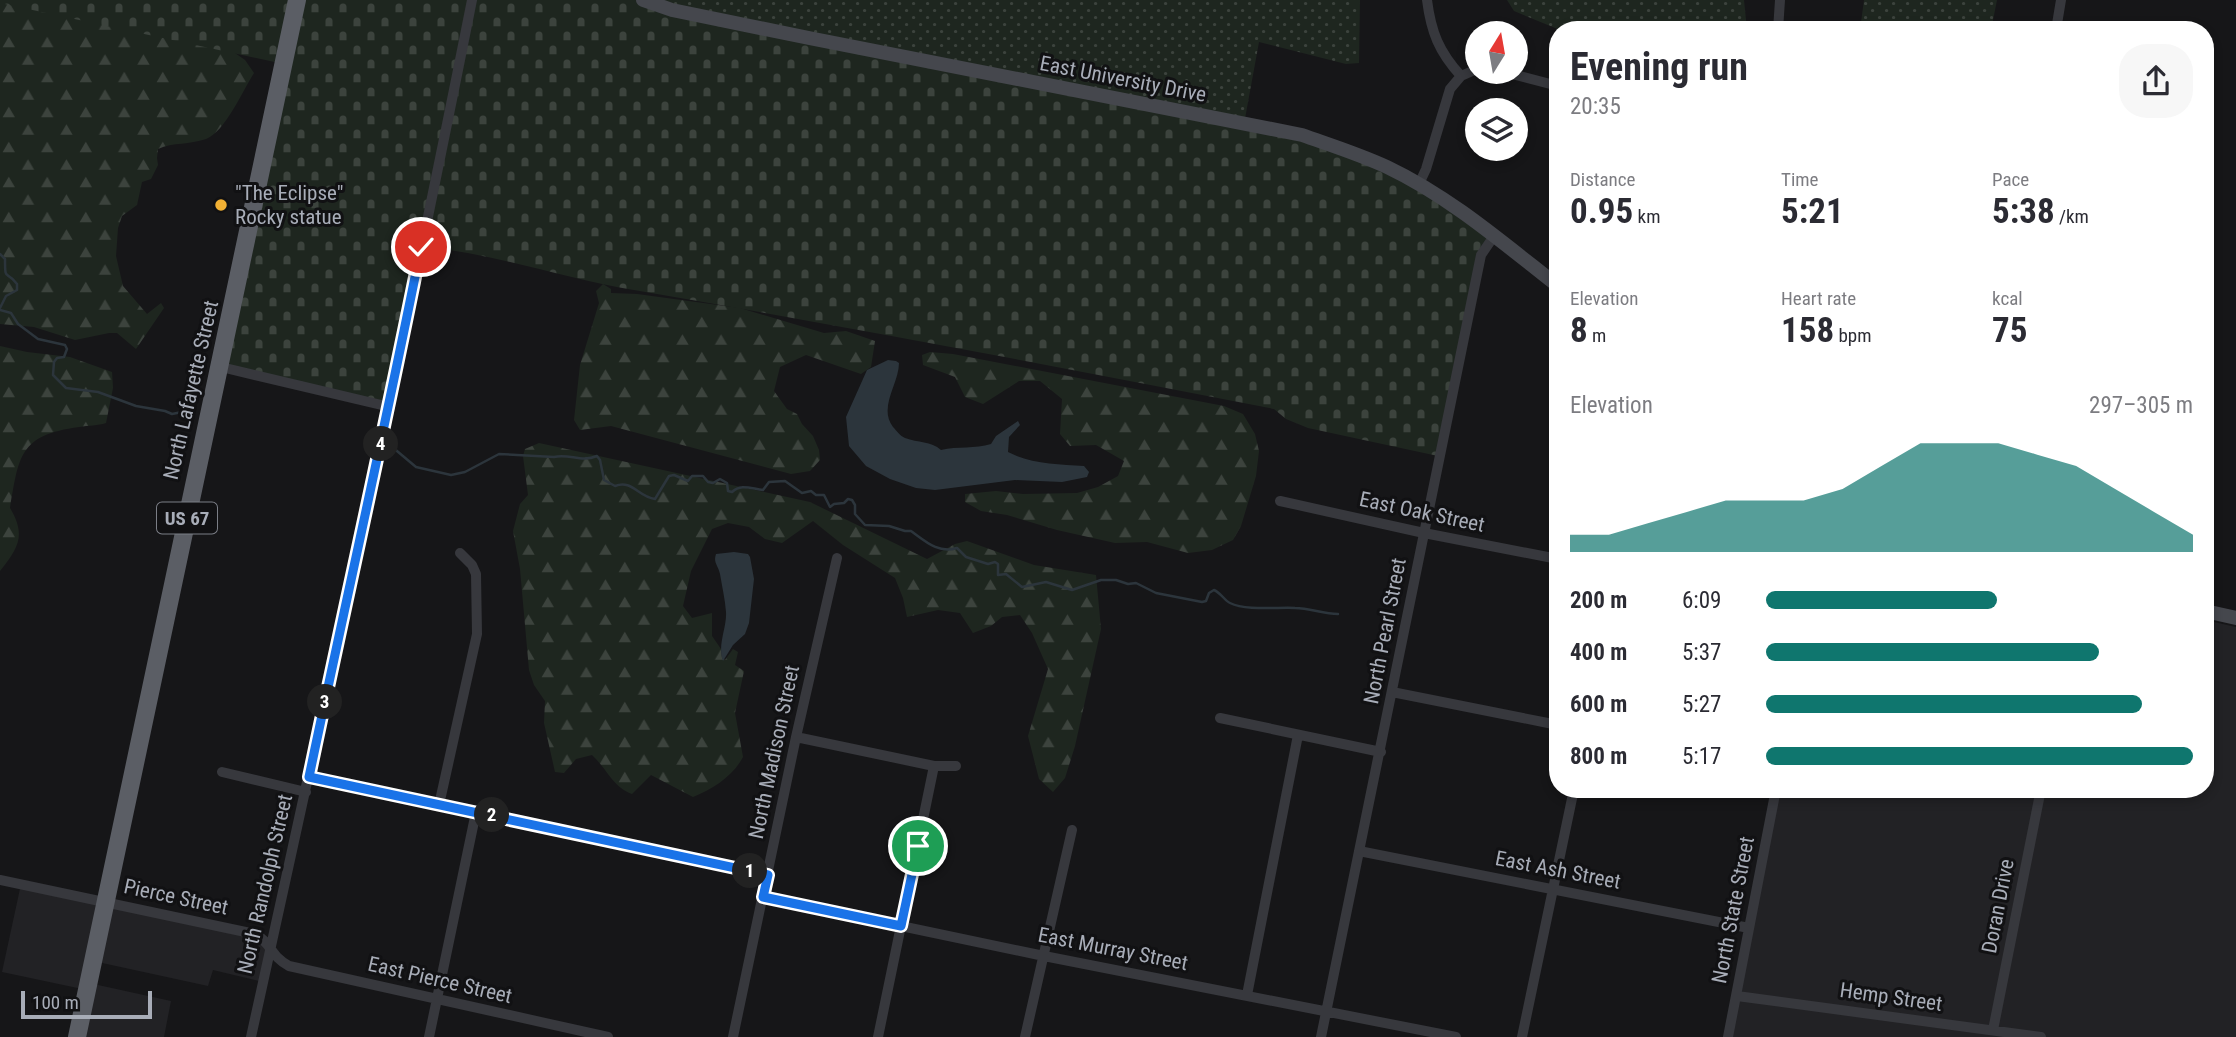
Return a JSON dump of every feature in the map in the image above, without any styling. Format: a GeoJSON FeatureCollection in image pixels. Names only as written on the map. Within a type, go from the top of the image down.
{"type":"FeatureCollection","features":[{"type":"Feature","properties":{"kind":"highway","name":"North Lafayette Street"},"geometry":{"type":"LineString","coordinates":[[77,1037],[298,0]]}},
{"type":"Feature","properties":{"kind":"main road","name":"East University Drive"},"geometry":{"type":"LineString","coordinates":[[643,0],[672,10],[796,36],[1302,135],[1369,159],[1419,184],[1451,204],[1549,279]]}},
{"type":"Feature","properties":{"kind":"main road"},"geometry":{"type":"LineString","coordinates":[[2214,613],[2236,618]]}},
{"type":"Feature","properties":{"kind":"street","name":"North Randolph Street"},"geometry":{"type":"LineString","coordinates":[[251,1037],[360,533],[390,407],[472,0]]}},
{"type":"Feature","properties":{"kind":"street"},"geometry":{"type":"LineString","coordinates":[[1427,0],[1436,40],[1461,76]]}},
{"type":"Feature","properties":{"kind":"street"},"geometry":{"type":"LineString","coordinates":[[1779,21],[1780,0]]}},
{"type":"Feature","properties":{"kind":"street"},"geometry":{"type":"LineString","coordinates":[[2058,21],[2061,0]]}},
{"type":"Feature","properties":{"kind":"street"},"geometry":{"type":"LineString","coordinates":[[1419,184],[1450,89],[1465,74]]}},
{"type":"Feature","properties":{"kind":"street"},"geometry":{"type":"LineString","coordinates":[[1528,78],[1549,84]]}},
{"type":"Feature","properties":{"kind":"street","name":"North Pearl Street"},"geometry":{"type":"LineString","coordinates":[[1321,1037],[1481,255],[1494,236]]}},
{"type":"Feature","properties":{"kind":"street"},"geometry":{"type":"LineString","coordinates":[[221,367],[390,407]]}},
{"type":"Feature","properties":{"kind":"street","name":"East Oak Street"},"geometry":{"type":"LineString","coordinates":[[1280,501],[1549,557]]}},
{"type":"Feature","properties":{"kind":"street"},"geometry":{"type":"LineString","coordinates":[[439,805],[477,634],[475,574],[472,565],[460,553]]}},
{"type":"Feature","properties":{"kind":"street","name":"North Madison Street"},"geometry":{"type":"LineString","coordinates":[[733,1037],[837,558]]}},
{"type":"Feature","properties":{"kind":"street"},"geometry":{"type":"LineString","coordinates":[[1392,692],[1549,723]]}},
{"type":"Feature","properties":{"kind":"street"},"geometry":{"type":"LineString","coordinates":[[1220,718],[1381,752]]}},
{"type":"Feature","properties":{"kind":"street"},"geometry":{"type":"LineString","coordinates":[[1247,995],[1298,735]]}},
{"type":"Feature","properties":{"kind":"street"},"geometry":{"type":"LineString","coordinates":[[796,737],[934,766],[956,766]]}},
{"type":"Feature","properties":{"kind":"street"},"geometry":{"type":"LineString","coordinates":[[878,1037],[934,766]]}},
{"type":"Feature","properties":{"kind":"street"},"geometry":{"type":"LineString","coordinates":[[222,772],[306,792]]}},
{"type":"Feature","properties":{"kind":"street"},"geometry":{"type":"LineString","coordinates":[[309,777],[768,875]]}},
{"type":"Feature","properties":{"kind":"street"},"geometry":{"type":"LineString","coordinates":[[1522,1037],[1572,798]]}},
{"type":"Feature","properties":{"kind":"street","name":"North State Street"},"geometry":{"type":"LineString","coordinates":[[1728,1037],[1774,798]]}},
{"type":"Feature","properties":{"kind":"street","name":"Doran Drive"},"geometry":{"type":"LineString","coordinates":[[1993,1030],[2040,798]]}},
{"type":"Feature","properties":{"kind":"street"},"geometry":{"type":"LineString","coordinates":[[429,1037],[476,812]]}},
{"type":"Feature","properties":{"kind":"street"},"geometry":{"type":"LineString","coordinates":[[1026,1037],[1072,830]]}},
{"type":"Feature","properties":{"kind":"street","name":"East Ash Street"},"geometry":{"type":"LineString","coordinates":[[1359,851],[1749,928]]}},
{"type":"Feature","properties":{"kind":"street","name":"Pierce Street"},"geometry":{"type":"LineString","coordinates":[[0,880],[256,934],[263,939],[270,951]]}},
{"type":"Feature","properties":{"kind":"street","name":"East Murray Street"},"geometry":{"type":"LineString","coordinates":[[763,897],[1044,956],[1456,1037]]}},
{"type":"Feature","properties":{"kind":"street","name":"East Pierce Street"},"geometry":{"type":"LineString","coordinates":[[270,951],[289,966],[600,1036]]}},
{"type":"Feature","properties":{"kind":"street","name":"Hemp Street"},"geometry":{"type":"LineString","coordinates":[[1737,996],[2040,1037]]}},
{"type":"Feature","properties":{"kind":"shaded area"},"geometry":{"type":"Polygon","coordinates":[[[888,360],[899,363],[888,403],[889,419],[903,437],[933,445],[941,450],[979,446],[991,444],[996,436],[1018,421],[1020,425],[1009,437],[1008,452],[1035,461],[1084,466],[1089,472],[1087,477],[1062,482],[1015,480],[935,490],[916,488],[890,479],[866,466],[849,446],[846,417],[867,370],[888,360]]]}},
{"type":"Feature","properties":{"kind":"shaded area"},"geometry":{"type":"Polygon","coordinates":[[[716,554],[748,554],[754,579],[749,623],[745,634],[733,645],[723,661],[721,649],[726,612],[715,557],[716,554]]]}},
{"type":"Feature","properties":{"kind":"shaded area"},"geometry":{"type":"Polygon","coordinates":[[[2214,622],[2236,627],[2236,1037],[1728,1037],[1774,798],[2214,798],[2214,622]]]}},
{"type":"Feature","properties":{"kind":"shaded area"},"geometry":{"type":"Polygon","coordinates":[[[21,884],[255,934],[266,942],[263,982],[213,970],[208,986],[93,961],[89,983],[171,1001],[164,1037],[77,1037],[87,990],[2,972],[21,884]]]}},
{"type":"Feature","properties":{"kind":"green space"},"geometry":{"type":"Polygon","coordinates":[[[0,0],[222,44],[245,60],[254,73],[227,120],[213,135],[200,141],[158,149],[158,165],[151,179],[142,182],[137,205],[122,216],[118,228],[116,256],[123,286],[147,314],[161,303],[164,308],[136,349],[117,333],[75,340],[34,327],[0,324],[0,0]]]}},
{"type":"Feature","properties":{"kind":"green space"},"geometry":{"type":"Polygon","coordinates":[[[0,0],[643,0],[1352,152],[1482,226],[1489,242],[1438,456],[1308,428],[1286,419],[1274,409],[634,290],[502,260],[422,247],[390,407],[221,367],[284,64],[0,3],[0,0]]]}},
{"type":"Feature","properties":{"kind":"green space"},"geometry":{"type":"Polygon","coordinates":[[[643,0],[1360,0],[1359,63],[1346,64],[1259,42],[1244,124],[643,0]]]}},
{"type":"Feature","properties":{"kind":"green space"},"geometry":{"type":"Polygon","coordinates":[[[1507,0],[1744,0],[1746,21],[1549,21],[1549,25],[1514,11],[1507,0]]]}},
{"type":"Feature","properties":{"kind":"green space"},"geometry":{"type":"Polygon","coordinates":[[[1864,0],[1997,0],[1993,21],[1861,21],[1864,0]]]}},
{"type":"Feature","properties":{"kind":"green space"},"geometry":{"type":"Polygon","coordinates":[[[603,284],[611,289],[611,293],[740,308],[824,333],[846,331],[875,341],[871,367],[861,374],[806,355],[780,367],[774,391],[787,409],[797,414],[813,436],[819,450],[820,460],[810,471],[791,474],[611,426],[580,430],[574,420],[580,365],[599,303],[596,291],[603,284]]]}},
{"type":"Feature","properties":{"kind":"green space"},"geometry":{"type":"Polygon","coordinates":[[[0,346],[70,357],[112,372],[113,388],[106,423],[44,436],[33,442],[25,451],[16,475],[10,508],[18,526],[18,541],[0,571],[0,346]]]}},
{"type":"Feature","properties":{"kind":"green space"},"geometry":{"type":"Polygon","coordinates":[[[930,352],[953,354],[1224,406],[1243,414],[1255,434],[1259,451],[1256,476],[1241,526],[1233,540],[1212,550],[1188,553],[1147,542],[1115,543],[1007,515],[981,511],[965,502],[965,494],[996,491],[1023,494],[1077,493],[1098,487],[1118,476],[1124,461],[1096,445],[1070,446],[1060,434],[1062,399],[1040,381],[1019,381],[983,404],[965,397],[955,377],[923,365],[922,355],[930,352]]]}},
{"type":"Feature","properties":{"kind":"green space"},"geometry":{"type":"Polygon","coordinates":[[[539,443],[810,502],[927,559],[955,544],[967,541],[1034,565],[1096,575],[1101,629],[1075,746],[1065,778],[1053,792],[1039,779],[1028,736],[1048,669],[1032,633],[1020,615],[1002,617],[991,626],[973,633],[960,613],[938,610],[907,617],[895,578],[843,545],[813,521],[782,543],[765,539],[749,527],[728,523],[712,529],[691,571],[683,606],[692,618],[712,613],[712,636],[721,649],[722,658],[725,660],[733,649],[738,652],[735,665],[744,671],[735,713],[743,757],[728,776],[693,797],[651,775],[632,794],[615,782],[592,755],[576,759],[564,773],[555,772],[544,723],[545,701],[534,685],[529,670],[520,569],[513,531],[520,504],[528,495],[523,456],[525,449],[539,443]]]}},
{"type":"Feature","properties":{"kind":"waterway"},"geometry":{"type":"LineString","coordinates":[[0,254],[5,259],[6,274],[17,284],[17,290],[6,296],[0,308]]}},
{"type":"Feature","properties":{"kind":"waterway"},"geometry":{"type":"LineString","coordinates":[[0,310],[11,313],[18,324],[38,339],[65,345],[67,349],[64,357],[57,358],[54,362],[53,375],[66,388],[98,392],[136,406],[172,414],[182,412]]}},
{"type":"Feature","properties":{"kind":"waterway"},"geometry":{"type":"LineString","coordinates":[[391,446],[416,467],[451,475],[465,472],[499,454],[586,459],[597,456],[604,480],[615,486],[626,485],[655,499],[669,476],[674,475],[688,481],[692,476],[703,476],[713,483],[720,479],[727,483],[728,491],[732,492],[743,487],[763,490],[769,482],[785,481],[802,493],[811,491],[816,495],[824,495],[830,507],[848,499],[852,500],[855,514],[865,525],[889,526],[911,531],[938,548],[957,548],[966,557],[988,564],[995,562],[998,564],[998,575],[1006,574],[1022,587],[1046,582],[1072,590],[1101,580],[1116,580],[1128,584],[1136,583],[1156,593],[1202,602],[1206,601],[1209,593],[1214,590],[1230,603],[1245,607],[1301,608],[1338,614]]}},
{"type":"Feature","properties":{"kind":"place","name":"\"The Eclipse\" Rocky statue"},"geometry":{"type":"Point","coordinates":[221,205]}},
{"type":"Feature","properties":{"kind":"route"},"geometry":{"type":"LineString","coordinates":[[421,247],[390,407],[360,533],[309,777],[768,875],[763,897],[901,926],[918,846]]}}]}
